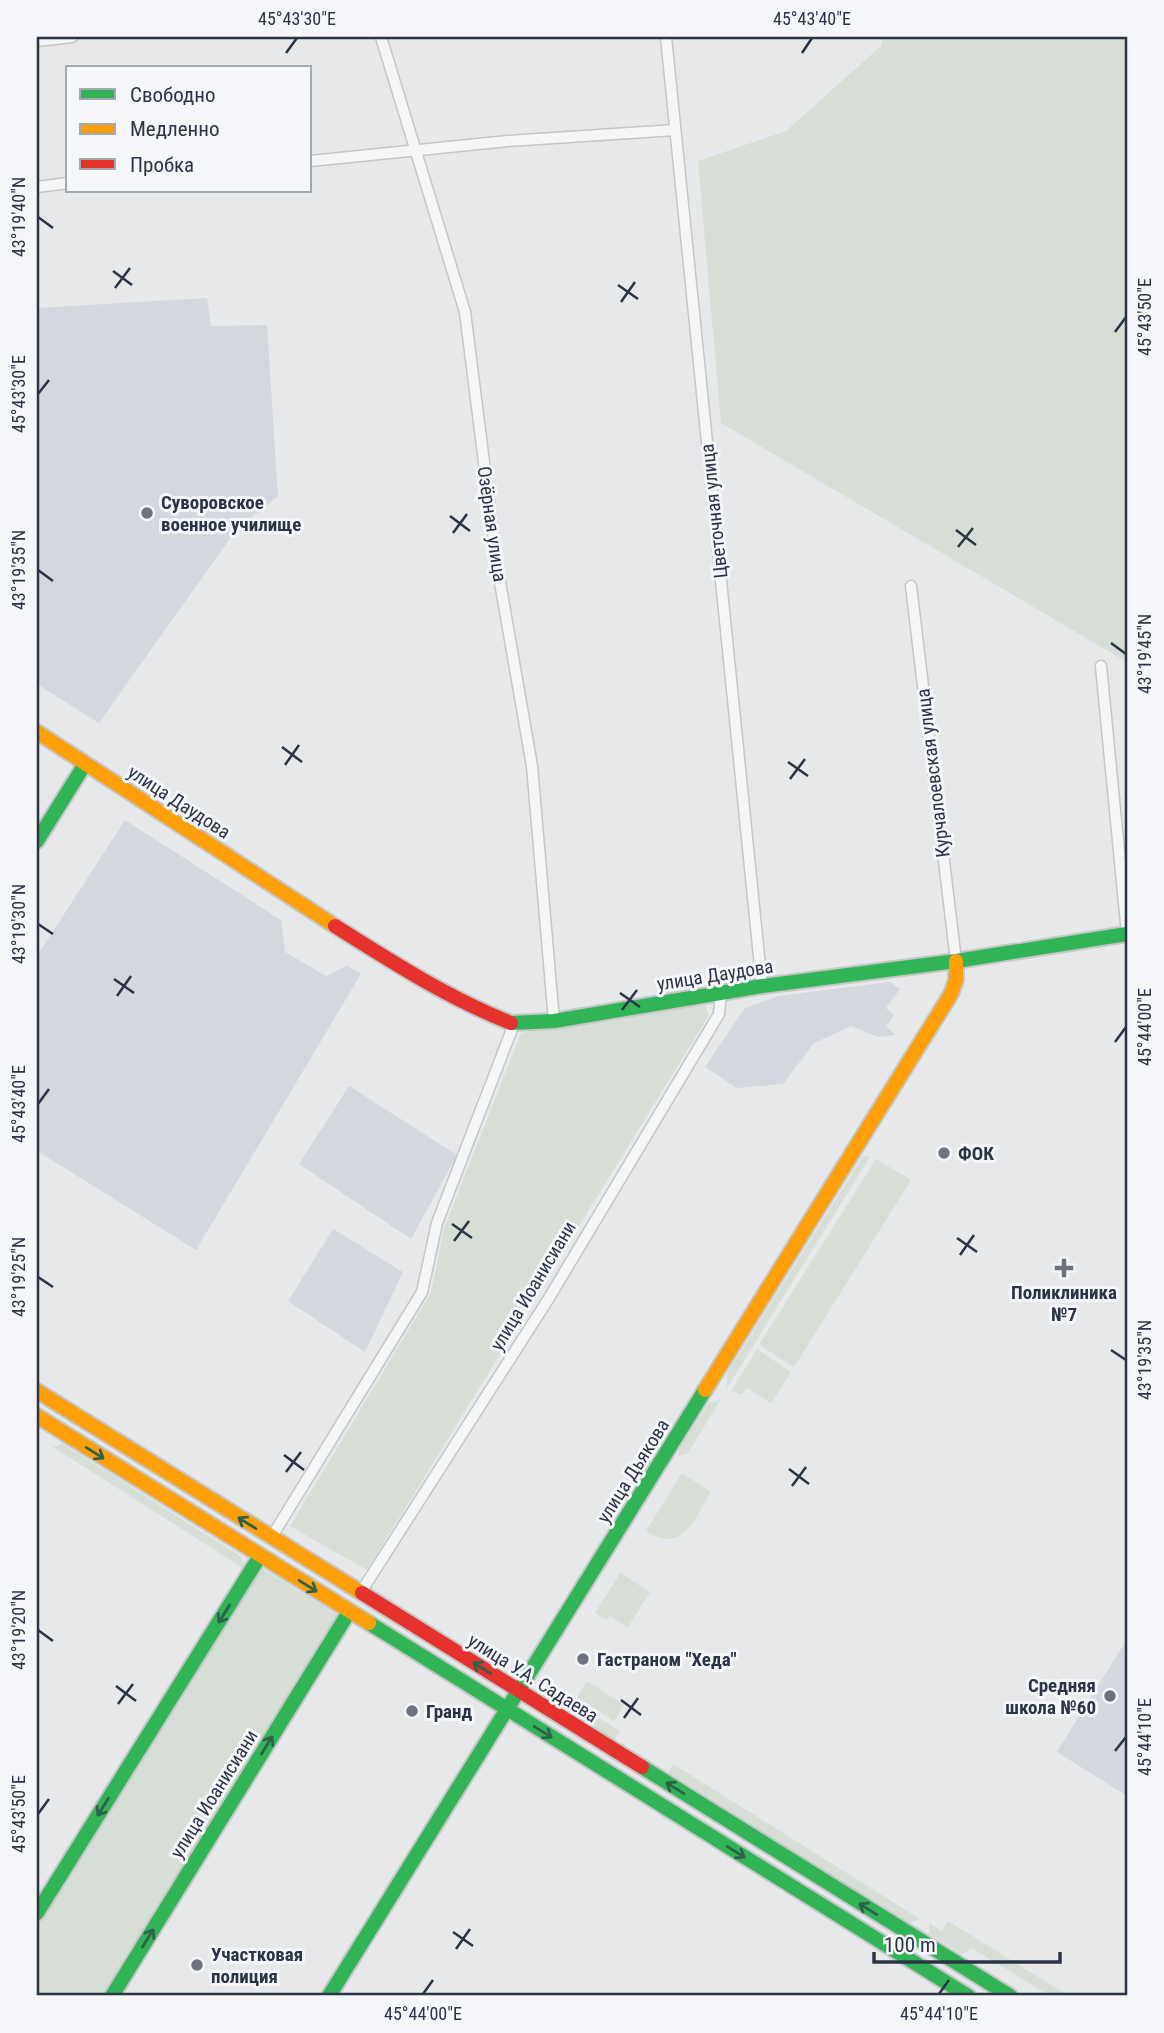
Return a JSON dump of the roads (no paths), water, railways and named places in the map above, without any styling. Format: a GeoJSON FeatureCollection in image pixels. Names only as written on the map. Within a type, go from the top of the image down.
{"type":"FeatureCollection","features":[{"type":"Feature","properties":{"kind":"street"},"geometry":{"type":"LineString","coordinates":[[37,41],[72,37]]}},
{"type":"Feature","properties":{"kind":"street","name":"Озёрная улица"},"geometry":{"type":"LineString","coordinates":[[381,37],[465,312],[497,565],[532,766],[554,1021]]}},
{"type":"Feature","properties":{"kind":"street","name":"Цветочная улица"},"geometry":{"type":"LineString","coordinates":[[666,37],[762,986]]}},
{"type":"Feature","properties":{"kind":"street"},"geometry":{"type":"LineString","coordinates":[[312,160],[675,130]]}},
{"type":"Feature","properties":{"kind":"street"},"geometry":{"type":"LineString","coordinates":[[37,187],[66,183]]}},
{"type":"Feature","properties":{"kind":"street","name":"Курчалоевская улица"},"geometry":{"type":"LineString","coordinates":[[911,586],[956,961]]}},
{"type":"Feature","properties":{"kind":"street"},"geometry":{"type":"LineString","coordinates":[[1101,666],[1127,934]]}},
{"type":"Feature","properties":{"kind":"street","name":"улица Даудова"},"geometry":{"type":"LineString","coordinates":[[37,732],[413,976],[475,1009],[514,1024],[554,1021],[762,986],[956,961],[1127,934]]}},
{"type":"Feature","properties":{"kind":"street"},"geometry":{"type":"LineString","coordinates":[[37,841],[85,764]]}},
{"type":"Feature","properties":{"kind":"street","name":"улица Дьякова"},"geometry":{"type":"LineString","coordinates":[[328,1996],[951,994],[956,980],[956,961]]}},
{"type":"Feature","properties":{"kind":"street","name":"улица Иоанисиани"},"geometry":{"type":"LineString","coordinates":[[361,1592],[556,1287],[719,1014],[721,993]]}},
{"type":"Feature","properties":{"kind":"street"},"geometry":{"type":"LineString","coordinates":[[271,1538],[422,1292],[437,1223],[514,1024]]}},
{"type":"Feature","properties":{"kind":"street","name":"улица У.А. Садаева"},"geometry":{"type":"LineString","coordinates":[[37,1391],[1010,1996]]}},
{"type":"Feature","properties":{"kind":"street"},"geometry":{"type":"LineString","coordinates":[[37,1416],[968,1996]]}},
{"type":"Feature","properties":{"kind":"street"},"geometry":{"type":"LineString","coordinates":[[37,1913],[260,1556]]}},
{"type":"Feature","properties":{"kind":"street","name":"улица Иоанисиани"},"geometry":{"type":"LineString","coordinates":[[112,1996],[349,1612]]}},
{"type":"Feature","properties":{"kind":"place","name":"Суворовское военное училище"},"geometry":{"type":"Point","coordinates":[147,513]}},
{"type":"Feature","properties":{"kind":"place","name":"ФОК"},"geometry":{"type":"Point","coordinates":[944,1153]}},
{"type":"Feature","properties":{"kind":"place","name":"Поликлиника №7"},"geometry":{"type":"Point","coordinates":[1064,1268]}},
{"type":"Feature","properties":{"kind":"place","name":"Гастраном \"Хеда\""},"geometry":{"type":"Point","coordinates":[583,1659]}},
{"type":"Feature","properties":{"kind":"place","name":"Средняя школа №60"},"geometry":{"type":"Point","coordinates":[1110,1696]}},
{"type":"Feature","properties":{"kind":"place","name":"Гранд"},"geometry":{"type":"Point","coordinates":[412,1711]}},
{"type":"Feature","properties":{"kind":"place","name":"Участковая полиция"},"geometry":{"type":"Point","coordinates":[197,1965]}}]}
